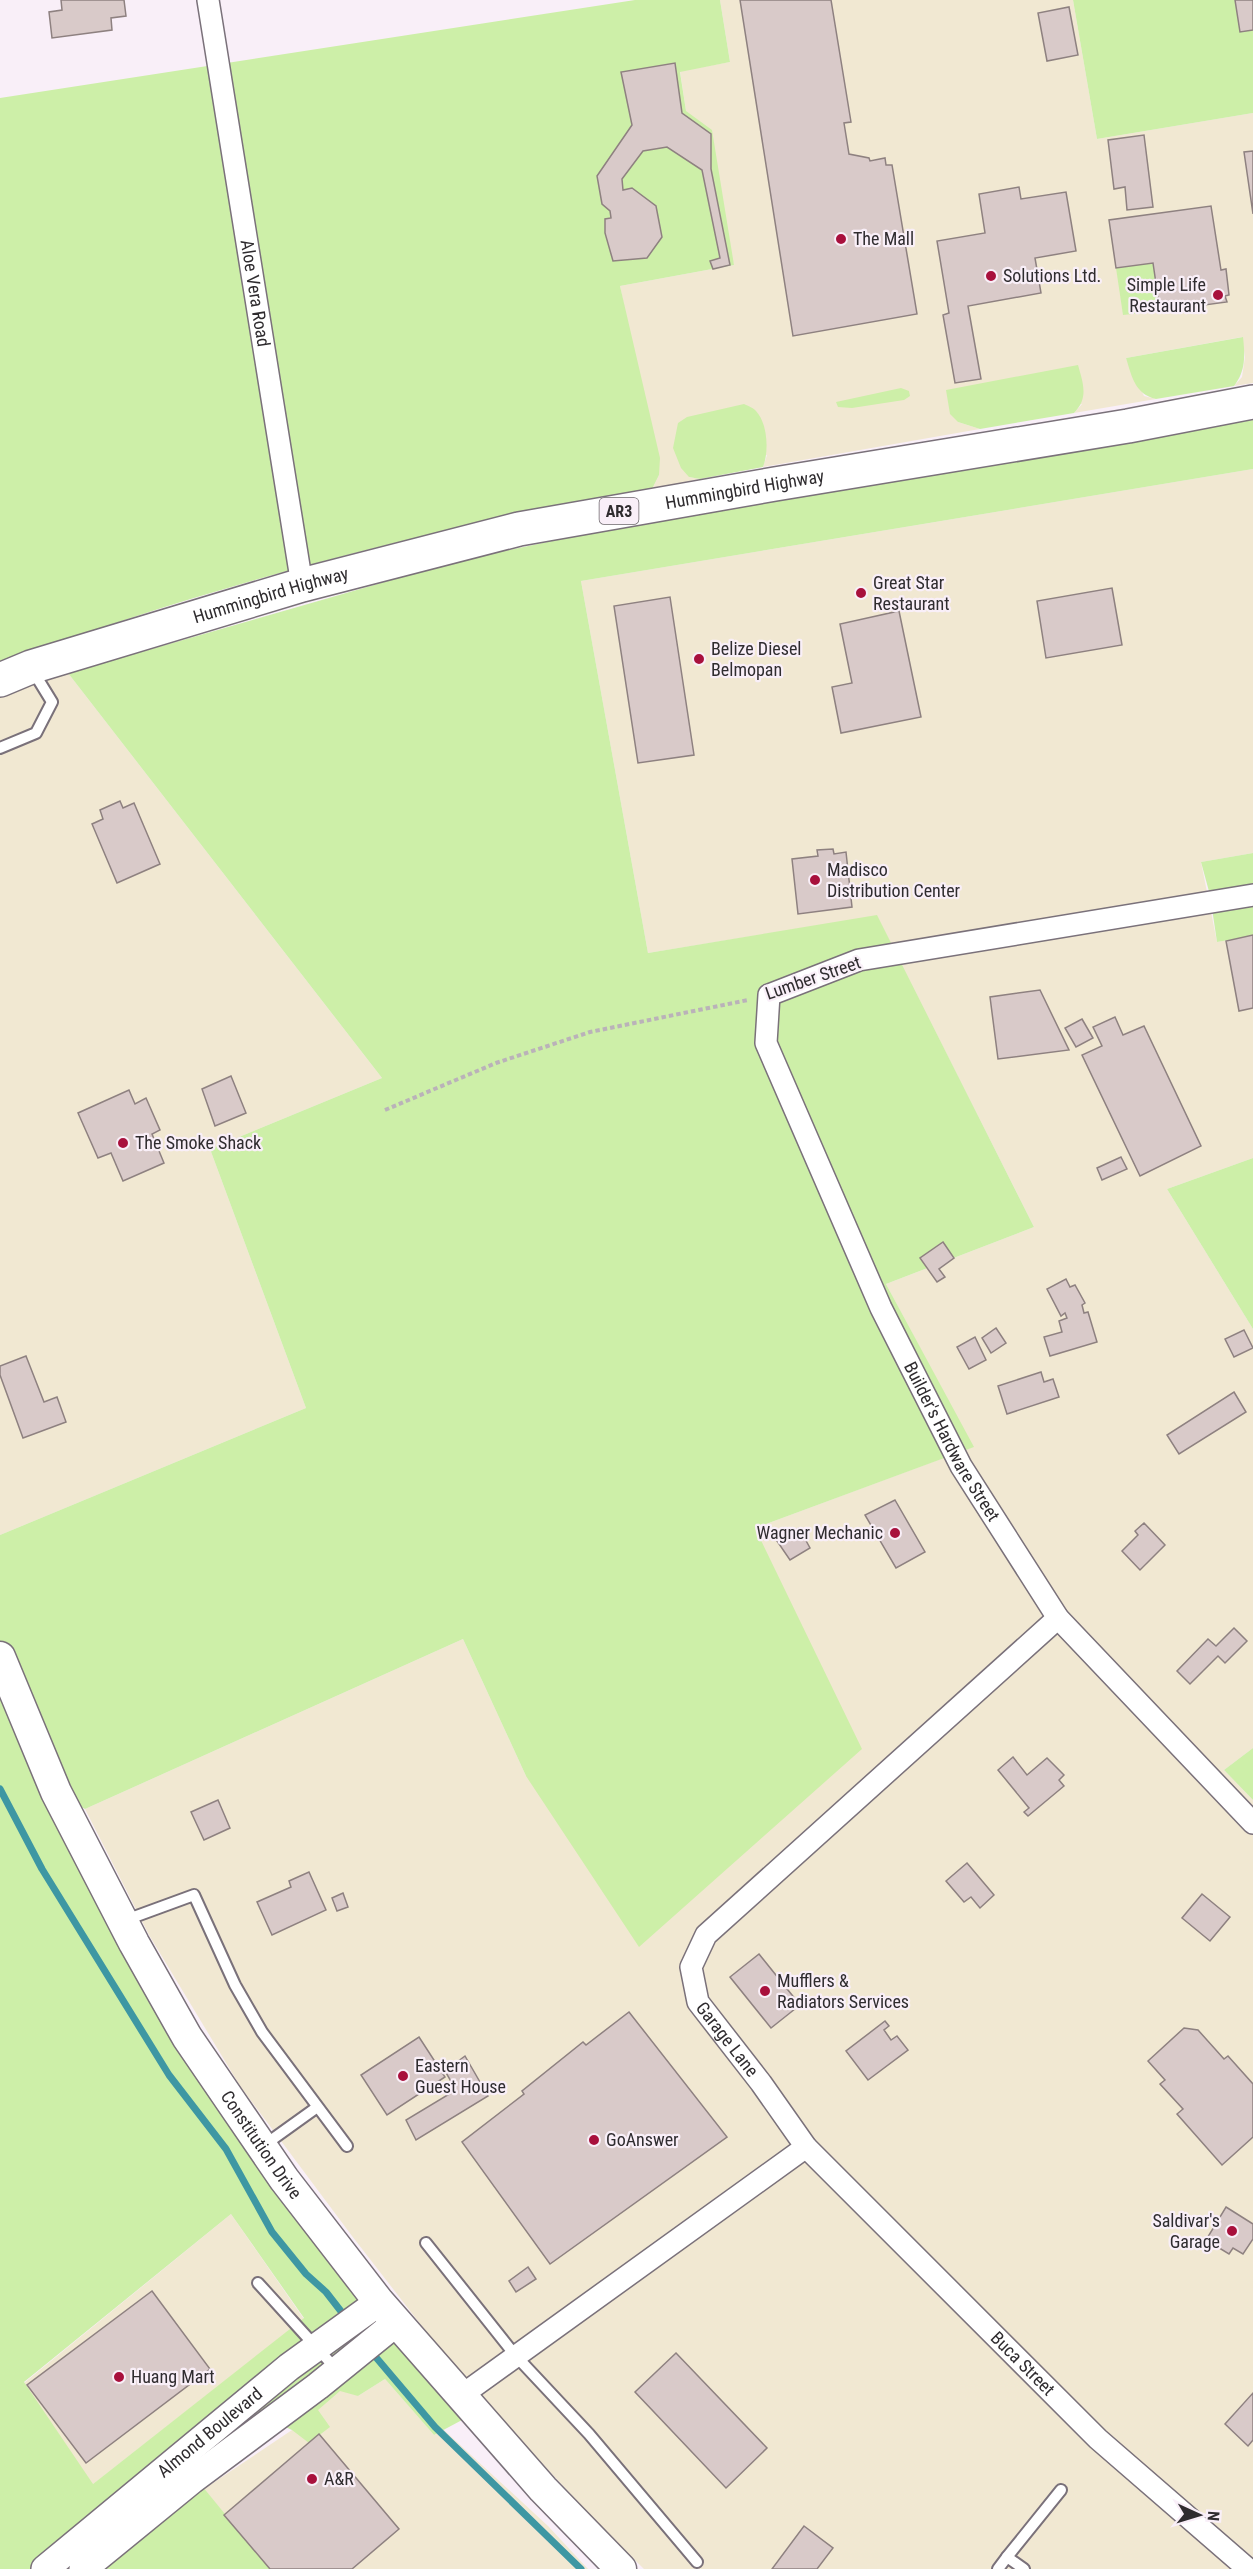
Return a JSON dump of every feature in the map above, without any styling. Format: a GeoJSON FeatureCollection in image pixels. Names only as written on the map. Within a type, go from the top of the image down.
{"type":"FeatureCollection","features":[{"type":"Feature","properties":{"kind":"main road","name":"Hummingbird Highway"},"geometry":{"type":"LineString","coordinates":[[0,680],[31,667],[302,585],[519,529],[775,484],[1252,407]]}},
{"type":"Feature","properties":{"kind":"main road","name":"Constitution Drive"},"geometry":{"type":"LineString","coordinates":[[0,1657],[56,1792],[122,1921],[187,2037],[262,2147],[388,2312],[543,2489],[621,2569]]}},
{"type":"Feature","properties":{"kind":"street","name":"Aloe Vera Road"},"geometry":{"type":"LineString","coordinates":[[208,0],[302,585]]}},
{"type":"Feature","properties":{"kind":"street","name":"Lumber Street"},"geometry":{"type":"LineString","coordinates":[[770,995],[859,960],[1253,895]]}},
{"type":"Feature","properties":{"kind":"street","name":"Builder's Hardware Street"},"geometry":{"type":"LineString","coordinates":[[770,995],[766,1043],[881,1308],[961,1466],[1058,1618],[1253,1823]]}},
{"type":"Feature","properties":{"kind":"street","name":"Garage Lane"},"geometry":{"type":"LineString","coordinates":[[806,2147],[698,2002],[691,1967],[706,1935],[1058,1618]]}},
{"type":"Feature","properties":{"kind":"street"},"geometry":{"type":"LineString","coordinates":[[462,2395],[806,2147]]}},
{"type":"Feature","properties":{"kind":"street","name":"Buca Street"},"geometry":{"type":"LineString","coordinates":[[806,2147],[1098,2439],[1248,2569]]}},
{"type":"Feature","properties":{"kind":"street","name":"Almond Boulevard"},"geometry":{"type":"LineString","coordinates":[[45,2569],[316,2348],[388,2312]]}},
{"type":"Feature","properties":{"kind":"street","name":"Almond Boulevard"},"geometry":{"type":"LineString","coordinates":[[83,2569],[192,2480],[337,2370],[388,2312]]}},
{"type":"Feature","properties":{"kind":"lane"},"geometry":{"type":"LineString","coordinates":[[0,748],[36,733],[52,702],[31,667]]}},
{"type":"Feature","properties":{"kind":"lane"},"geometry":{"type":"LineString","coordinates":[[122,1921],[194,1894],[220,1954],[262,2032],[316,2108],[347,2146]]}},
{"type":"Feature","properties":{"kind":"lane"},"geometry":{"type":"LineString","coordinates":[[262,2147],[316,2108]]}},
{"type":"Feature","properties":{"kind":"lane"},"geometry":{"type":"LineString","coordinates":[[426,2243],[516,2355],[596,2443],[697,2562]]}},
{"type":"Feature","properties":{"kind":"lane"},"geometry":{"type":"LineString","coordinates":[[258,2283],[337,2370]]}},
{"type":"Feature","properties":{"kind":"lane"},"geometry":{"type":"LineString","coordinates":[[998,2569],[1061,2490]]}},
{"type":"Feature","properties":{"kind":"lane"},"geometry":{"type":"LineString","coordinates":[[1007,2558],[1024,2569]]}},
{"type":"Feature","properties":{"kind":"path","name":"Lumber Street"},"geometry":{"type":"LineString","coordinates":[[385,1110],[496,1063],[590,1032],[770,995]]}},
{"type":"Feature","properties":{"kind":"shaded area"},"geometry":{"type":"Polygon","coordinates":[[[720,0],[1073,0],[1097,139],[1253,113],[1253,383],[1234,386],[1242,377],[1245,357],[1242,337],[1126,358],[1144,396],[1156,399],[1074,413],[1082,404],[958,422],[980,429],[763,467],[767,455],[689,477],[700,479],[652,489],[659,475],[620,286],[734,265],[686,111],[680,71],[730,62],[720,0]]]}},
{"type":"Feature","properties":{"kind":"shaded area"},"geometry":{"type":"Polygon","coordinates":[[[1253,469],[1253,853],[1201,862],[1217,942],[1253,936],[1253,1158],[1167,1189],[1253,1329],[1253,1748],[1224,1770],[1253,1800],[1253,2569],[644,2569],[605,2531],[459,2374],[240,2086],[149,1935],[85,1809],[463,1639],[526,1776],[755,1528],[973,1447],[886,1284],[1034,1227],[877,916],[648,953],[581,581],[1253,469]]]}},
{"type":"Feature","properties":{"kind":"shaded area"},"geometry":{"type":"Polygon","coordinates":[[[68,673],[382,1078],[210,1149],[306,1408],[0,1535],[0,695],[68,673]]]}},
{"type":"Feature","properties":{"kind":"shaded area"},"geometry":{"type":"Polygon","coordinates":[[[231,2214],[304,2319],[92,2485],[24,2383],[231,2214]]]}},
{"type":"Feature","properties":{"kind":"shaded area"},"geometry":{"type":"Polygon","coordinates":[[[385,2379],[434,2435],[444,2430],[548,2526],[588,2569],[270,2569],[204,2489],[292,2430],[346,2385],[358,2396],[385,2379]]]}},
{"type":"Feature","properties":{"kind":"green space"},"geometry":{"type":"Polygon","coordinates":[[[635,0],[720,0],[730,62],[680,72],[686,111],[712,130],[734,265],[620,286],[660,458],[659,475],[652,489],[477,523],[338,557],[167,606],[0,664],[0,98],[635,0]]]}},
{"type":"Feature","properties":{"kind":"green space"},"geometry":{"type":"Polygon","coordinates":[[[1073,0],[1253,0],[1253,113],[1097,139],[1073,0]]]}},
{"type":"Feature","properties":{"kind":"green space"},"geometry":{"type":"Polygon","coordinates":[[[1153,263],[1160,311],[1123,315],[1116,268],[1153,263]]]}},
{"type":"Feature","properties":{"kind":"green space"},"geometry":{"type":"Polygon","coordinates":[[[1243,337],[1243,369],[1234,386],[1156,399],[1143,393],[1135,384],[1126,358],[1243,337]]]}},
{"type":"Feature","properties":{"kind":"green space"},"geometry":{"type":"Polygon","coordinates":[[[1078,365],[1084,390],[1082,402],[1074,413],[980,429],[958,422],[950,414],[946,390],[1078,365]]]}},
{"type":"Feature","properties":{"kind":"green space"},"geometry":{"type":"Polygon","coordinates":[[[901,388],[909,391],[910,396],[904,400],[852,408],[838,407],[836,402],[901,388]]]}},
{"type":"Feature","properties":{"kind":"green space"},"geometry":{"type":"Polygon","coordinates":[[[744,404],[755,410],[763,423],[767,446],[763,467],[700,479],[689,477],[681,468],[673,448],[678,423],[687,417],[744,404]]]}},
{"type":"Feature","properties":{"kind":"green space"},"geometry":{"type":"Polygon","coordinates":[[[1253,420],[1253,469],[581,581],[648,953],[877,915],[1034,1227],[886,1284],[974,1447],[755,1528],[862,1749],[639,1947],[526,1776],[463,1639],[85,1809],[57,1792],[187,2037],[477,2412],[434,2435],[385,2379],[358,2396],[340,2391],[318,2410],[330,2427],[309,2443],[292,2430],[275,2422],[198,2481],[270,2569],[0,2569],[0,1535],[306,1408],[210,1149],[382,1078],[68,673],[461,560],[600,531],[1253,420]],[[231,2214],[24,2382],[93,2484],[304,2318],[231,2214]]]}},
{"type":"Feature","properties":{"kind":"green space"},"geometry":{"type":"Polygon","coordinates":[[[1253,853],[1253,936],[1217,942],[1210,895],[1201,862],[1253,853]]]}},
{"type":"Feature","properties":{"kind":"green space"},"geometry":{"type":"Polygon","coordinates":[[[1253,1158],[1253,1329],[1167,1189],[1253,1158]]]}},
{"type":"Feature","properties":{"kind":"green space"},"geometry":{"type":"Polygon","coordinates":[[[1253,1748],[1253,1800],[1224,1770],[1253,1748]]]}},
{"type":"Feature","properties":{"kind":"building"},"geometry":{"type":"Polygon","coordinates":[[[61,0],[124,0],[126,16],[111,18],[112,30],[52,38],[49,12],[62,10],[61,0]]]}},
{"type":"Feature","properties":{"kind":"building","name":"The Mall"},"geometry":{"type":"Polygon","coordinates":[[[740,0],[831,0],[851,122],[844,123],[849,154],[869,158],[870,161],[885,158],[886,165],[892,165],[917,314],[793,336],[740,0]]]}},
{"type":"Feature","properties":{"kind":"building"},"geometry":{"type":"Polygon","coordinates":[[[1235,0],[1253,0],[1253,30],[1240,32],[1235,0]]]}},
{"type":"Feature","properties":{"kind":"building"},"geometry":{"type":"Polygon","coordinates":[[[1069,7],[1078,55],[1047,61],[1038,13],[1069,7]]]}},
{"type":"Feature","properties":{"kind":"building"},"geometry":{"type":"Polygon","coordinates":[[[675,63],[682,113],[711,134],[711,169],[730,265],[713,269],[710,261],[720,258],[702,170],[667,147],[643,151],[622,179],[623,190],[632,188],[656,206],[662,237],[647,258],[613,261],[605,233],[605,219],[611,218],[610,211],[602,204],[597,176],[632,125],[621,72],[675,63]]]}},
{"type":"Feature","properties":{"kind":"building"},"geometry":{"type":"Polygon","coordinates":[[[1144,135],[1153,207],[1127,210],[1125,187],[1114,189],[1108,140],[1144,135]]]}},
{"type":"Feature","properties":{"kind":"building"},"geometry":{"type":"Polygon","coordinates":[[[1253,151],[1253,214],[1244,152],[1253,151]]]}},
{"type":"Feature","properties":{"kind":"building","name":"Solutions Ltd."},"geometry":{"type":"Polygon","coordinates":[[[1019,187],[1021,199],[1066,192],[1076,251],[1035,258],[1041,293],[968,306],[981,379],[955,383],[943,315],[949,313],[937,241],[985,233],[979,194],[1019,187]]]}},
{"type":"Feature","properties":{"kind":"building"},"geometry":{"type":"Polygon","coordinates":[[[1211,206],[1221,270],[1226,269],[1229,295],[1225,296],[1227,302],[1160,311],[1153,263],[1116,268],[1109,220],[1211,206]]]}},
{"type":"Feature","properties":{"kind":"building"},"geometry":{"type":"Polygon","coordinates":[[[1112,588],[1122,645],[1046,658],[1037,601],[1112,588]]]}},
{"type":"Feature","properties":{"kind":"building"},"geometry":{"type":"Polygon","coordinates":[[[670,597],[694,755],[638,763],[614,606],[670,597]]]}},
{"type":"Feature","properties":{"kind":"building"},"geometry":{"type":"Polygon","coordinates":[[[899,611],[921,717],[841,733],[832,687],[852,683],[840,624],[899,611]]]}},
{"type":"Feature","properties":{"kind":"building"},"geometry":{"type":"Polygon","coordinates":[[[120,801],[123,808],[134,803],[160,864],[117,883],[92,824],[103,819],[100,810],[120,801]]]}},
{"type":"Feature","properties":{"kind":"building"},"geometry":{"type":"Polygon","coordinates":[[[833,849],[834,854],[846,852],[852,907],[798,914],[792,859],[818,856],[817,850],[833,849]]]}},
{"type":"Feature","properties":{"kind":"building"},"geometry":{"type":"Polygon","coordinates":[[[1253,935],[1253,1008],[1239,1011],[1226,941],[1253,935]]]}},
{"type":"Feature","properties":{"kind":"building"},"geometry":{"type":"Polygon","coordinates":[[[1040,990],[1069,1050],[998,1059],[990,997],[1040,990]]]}},
{"type":"Feature","properties":{"kind":"building"},"geometry":{"type":"Polygon","coordinates":[[[1115,1017],[1123,1035],[1144,1026],[1201,1146],[1140,1176],[1082,1055],[1102,1046],[1093,1027],[1115,1017]]]}},
{"type":"Feature","properties":{"kind":"building"},"geometry":{"type":"Polygon","coordinates":[[[1082,1019],[1093,1038],[1076,1047],[1065,1028],[1082,1019]]]}},
{"type":"Feature","properties":{"kind":"building"},"geometry":{"type":"Polygon","coordinates":[[[231,1076],[246,1113],[215,1126],[202,1089],[231,1076]]]}},
{"type":"Feature","properties":{"kind":"building","name":"The Smoke Shack"},"geometry":{"type":"Polygon","coordinates":[[[129,1090],[135,1104],[146,1098],[160,1130],[152,1134],[164,1163],[123,1181],[111,1153],[98,1158],[78,1113],[129,1090]]]}},
{"type":"Feature","properties":{"kind":"building"},"geometry":{"type":"Polygon","coordinates":[[[1121,1157],[1127,1169],[1102,1180],[1097,1168],[1121,1157]]]}},
{"type":"Feature","properties":{"kind":"building"},"geometry":{"type":"Polygon","coordinates":[[[943,1242],[954,1258],[939,1269],[945,1277],[937,1282],[920,1258],[943,1242]]]}},
{"type":"Feature","properties":{"kind":"building"},"geometry":{"type":"Polygon","coordinates":[[[1066,1279],[1070,1287],[1075,1285],[1085,1303],[1082,1305],[1084,1313],[1088,1312],[1097,1342],[1050,1356],[1044,1337],[1062,1332],[1059,1321],[1067,1318],[1065,1313],[1061,1316],[1047,1289],[1066,1279]]]}},
{"type":"Feature","properties":{"kind":"building"},"geometry":{"type":"Polygon","coordinates":[[[996,1328],[1006,1343],[991,1353],[982,1338],[996,1328]]]}},
{"type":"Feature","properties":{"kind":"building"},"geometry":{"type":"Polygon","coordinates":[[[1244,1330],[1253,1348],[1234,1357],[1225,1339],[1244,1330]]]}},
{"type":"Feature","properties":{"kind":"building"},"geometry":{"type":"Polygon","coordinates":[[[975,1337],[986,1360],[969,1369],[957,1347],[975,1337]]]}},
{"type":"Feature","properties":{"kind":"building"},"geometry":{"type":"Polygon","coordinates":[[[26,1356],[44,1402],[57,1397],[66,1422],[23,1438],[0,1375],[0,1366],[26,1356]]]}},
{"type":"Feature","properties":{"kind":"building"},"geometry":{"type":"Polygon","coordinates":[[[1041,1372],[1044,1382],[1053,1379],[1059,1397],[1007,1414],[998,1386],[1041,1372]]]}},
{"type":"Feature","properties":{"kind":"building"},"geometry":{"type":"Polygon","coordinates":[[[1234,1392],[1246,1412],[1179,1454],[1167,1435],[1234,1392]]]}},
{"type":"Feature","properties":{"kind":"building","name":"Wagner Mechanic"},"geometry":{"type":"Polygon","coordinates":[[[895,1500],[925,1552],[896,1568],[865,1515],[895,1500]]]}},
{"type":"Feature","properties":{"kind":"building"},"geometry":{"type":"Polygon","coordinates":[[[1144,1523],[1165,1545],[1140,1570],[1122,1551],[1138,1535],[1135,1531],[1144,1523]]]}},
{"type":"Feature","properties":{"kind":"building"},"geometry":{"type":"Polygon","coordinates":[[[799,1528],[810,1548],[790,1560],[777,1541],[799,1528]]]}},
{"type":"Feature","properties":{"kind":"building"},"geometry":{"type":"Polygon","coordinates":[[[1234,1628],[1247,1641],[1225,1663],[1218,1656],[1190,1684],[1177,1671],[1208,1639],[1216,1646],[1234,1628]]]}},
{"type":"Feature","properties":{"kind":"building"},"geometry":{"type":"Polygon","coordinates":[[[1013,1757],[1027,1775],[1047,1758],[1064,1775],[1059,1780],[1064,1786],[1028,1816],[1024,1812],[1029,1808],[998,1770],[1013,1757]]]}},
{"type":"Feature","properties":{"kind":"building"},"geometry":{"type":"Polygon","coordinates":[[[218,1800],[230,1828],[204,1840],[191,1812],[218,1800]]]}},
{"type":"Feature","properties":{"kind":"building"},"geometry":{"type":"Polygon","coordinates":[[[967,1863],[994,1895],[980,1908],[971,1897],[964,1902],[946,1881],[967,1863]]]}},
{"type":"Feature","properties":{"kind":"building"},"geometry":{"type":"Polygon","coordinates":[[[309,1872],[326,1910],[272,1935],[257,1902],[291,1887],[289,1881],[309,1872]]]}},
{"type":"Feature","properties":{"kind":"building"},"geometry":{"type":"Polygon","coordinates":[[[343,1893],[348,1907],[337,1911],[332,1898],[343,1893]]]}},
{"type":"Feature","properties":{"kind":"building"},"geometry":{"type":"Polygon","coordinates":[[[1202,1894],[1230,1917],[1210,1941],[1182,1918],[1202,1894]]]}},
{"type":"Feature","properties":{"kind":"building","name":"Mufflers & Radiators Services"},"geometry":{"type":"Polygon","coordinates":[[[759,1954],[800,2005],[771,2028],[730,1977],[759,1954]]]}},
{"type":"Feature","properties":{"kind":"building","name":"GoAnswer"},"geometry":{"type":"Polygon","coordinates":[[[629,2012],[727,2137],[550,2264],[462,2142],[524,2094],[522,2091],[583,2042],[586,2045],[629,2012]]]}},
{"type":"Feature","properties":{"kind":"building"},"geometry":{"type":"Polygon","coordinates":[[[885,2021],[889,2026],[884,2030],[891,2040],[897,2036],[908,2050],[868,2080],[846,2051],[885,2021]]]}},
{"type":"Feature","properties":{"kind":"building"},"geometry":{"type":"Polygon","coordinates":[[[1184,2028],[1198,2030],[1224,2059],[1228,2056],[1253,2084],[1253,2137],[1222,2165],[1177,2114],[1183,2109],[1160,2084],[1165,2080],[1148,2061],[1184,2028]]]}},
{"type":"Feature","properties":{"kind":"building","name":"Eastern Guest House"},"geometry":{"type":"Polygon","coordinates":[[[419,2037],[445,2077],[387,2115],[361,2075],[419,2037]]]}},
{"type":"Feature","properties":{"kind":"building"},"geometry":{"type":"Polygon","coordinates":[[[465,2056],[488,2096],[416,2140],[406,2120],[456,2090],[445,2071],[465,2056]]]}},
{"type":"Feature","properties":{"kind":"building","name":"Saldivar's Garage"},"geometry":{"type":"Polygon","coordinates":[[[1226,2207],[1253,2224],[1253,2239],[1243,2254],[1233,2248],[1229,2254],[1206,2240],[1226,2207]]]}},
{"type":"Feature","properties":{"kind":"building"},"geometry":{"type":"Polygon","coordinates":[[[528,2267],[536,2279],[516,2292],[509,2281],[528,2267]]]}},
{"type":"Feature","properties":{"kind":"building","name":"Huang Mart"},"geometry":{"type":"Polygon","coordinates":[[[152,2291],[210,2369],[86,2463],[27,2385],[152,2291]]]}},
{"type":"Feature","properties":{"kind":"building"},"geometry":{"type":"Polygon","coordinates":[[[676,2353],[767,2448],[726,2488],[635,2392],[676,2353]]]}},
{"type":"Feature","properties":{"kind":"building"},"geometry":{"type":"Polygon","coordinates":[[[1253,2393],[1253,2440],[1248,2446],[1225,2424],[1253,2393]]]}},
{"type":"Feature","properties":{"kind":"building","name":"A&R"},"geometry":{"type":"Polygon","coordinates":[[[319,2434],[399,2529],[352,2569],[270,2569],[224,2515],[319,2434]]]}},
{"type":"Feature","properties":{"kind":"building"},"geometry":{"type":"Polygon","coordinates":[[[804,2526],[833,2548],[817,2569],[772,2569],[804,2526]]]}},
{"type":"Feature","properties":{"kind":"waterway"},"geometry":{"type":"LineString","coordinates":[[0,1789],[42,1869],[169,2075],[226,2149],[272,2232],[347,2319]]}},
{"type":"Feature","properties":{"kind":"waterway"},"geometry":{"type":"LineString","coordinates":[[370,2358],[374,2355],[435,2427],[581,2569]]}},
{"type":"Feature","properties":{"kind":"place","name":"The Mall"},"geometry":{"type":"Point","coordinates":[841,239]}},
{"type":"Feature","properties":{"kind":"place","name":"Solutions Ltd."},"geometry":{"type":"Point","coordinates":[991,276]}},
{"type":"Feature","properties":{"kind":"place","name":"Simple Life Restaurant"},"geometry":{"type":"Point","coordinates":[1218,295]}},
{"type":"Feature","properties":{"kind":"place","name":"Great Star Restaurant"},"geometry":{"type":"Point","coordinates":[861,593]}},
{"type":"Feature","properties":{"kind":"place","name":"Belize Diesel Belmopan"},"geometry":{"type":"Point","coordinates":[699,659]}},
{"type":"Feature","properties":{"kind":"place","name":"Madisco Distribution Center"},"geometry":{"type":"Point","coordinates":[815,880]}},
{"type":"Feature","properties":{"kind":"place","name":"The Smoke Shack"},"geometry":{"type":"Point","coordinates":[123,1143]}},
{"type":"Feature","properties":{"kind":"place","name":"Wagner Mechanic"},"geometry":{"type":"Point","coordinates":[895,1533]}},
{"type":"Feature","properties":{"kind":"place","name":"Mufflers & Radiators Services"},"geometry":{"type":"Point","coordinates":[765,1991]}},
{"type":"Feature","properties":{"kind":"place","name":"Eastern Guest House"},"geometry":{"type":"Point","coordinates":[403,2076]}},
{"type":"Feature","properties":{"kind":"place","name":"GoAnswer"},"geometry":{"type":"Point","coordinates":[594,2140]}},
{"type":"Feature","properties":{"kind":"place","name":"Saldivar's Garage"},"geometry":{"type":"Point","coordinates":[1232,2231]}},
{"type":"Feature","properties":{"kind":"place","name":"Huang Mart"},"geometry":{"type":"Point","coordinates":[119,2377]}},
{"type":"Feature","properties":{"kind":"place","name":"A&R"},"geometry":{"type":"Point","coordinates":[312,2479]}}]}
